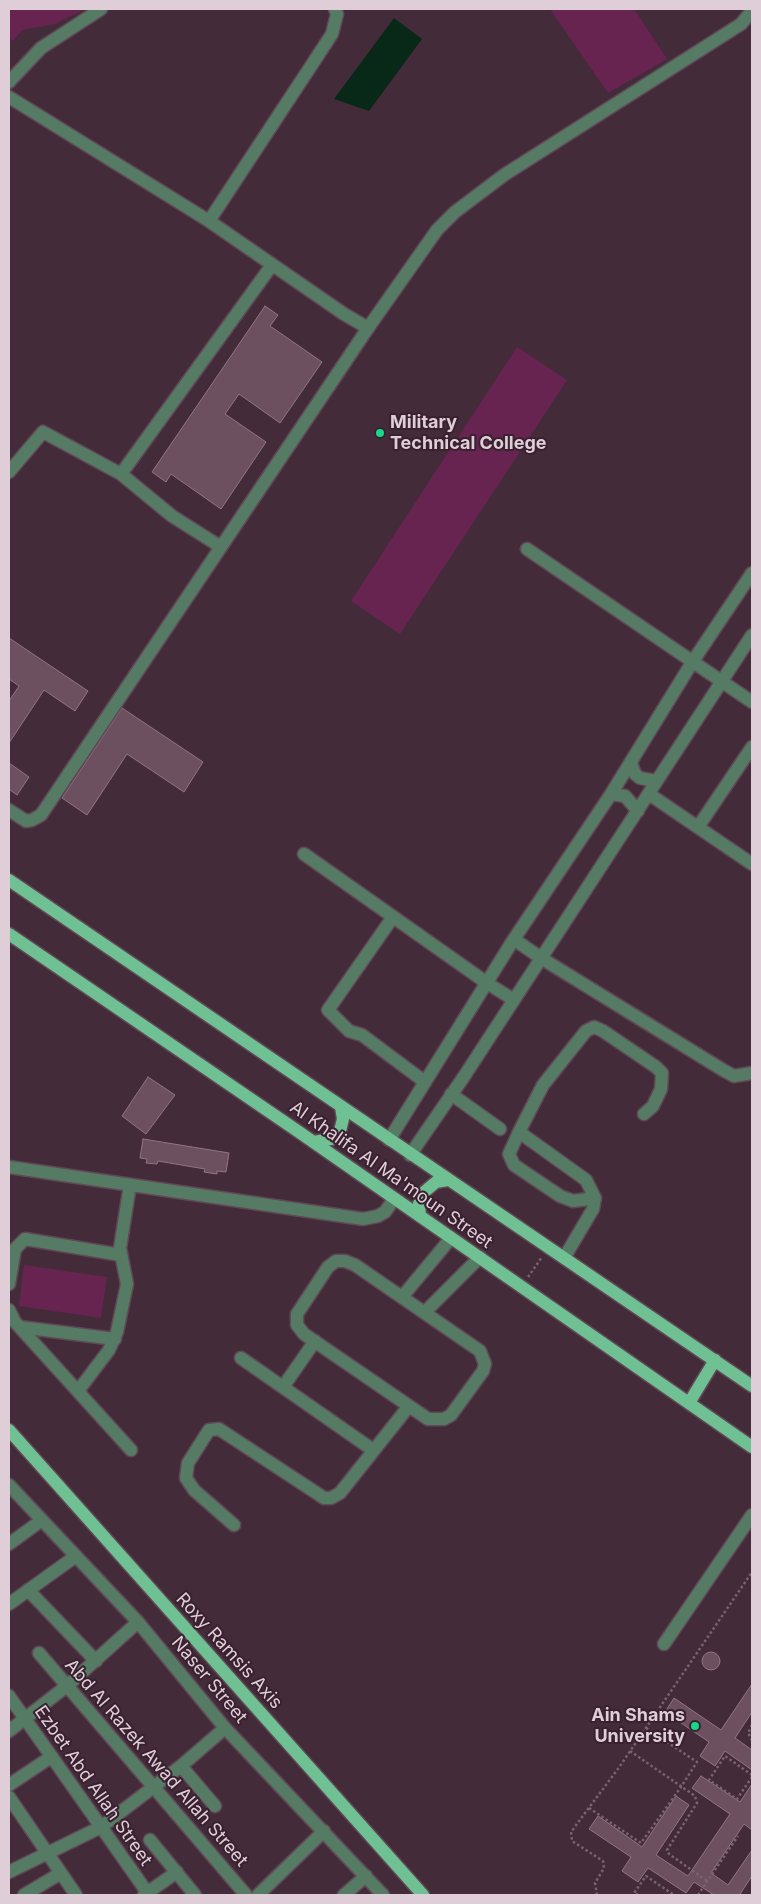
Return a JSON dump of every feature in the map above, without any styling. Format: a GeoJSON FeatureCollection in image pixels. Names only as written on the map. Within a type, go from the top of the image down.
{"type":"FeatureCollection","features":[{"type":"Feature","properties":{"kind":"main road","name":"Al Khalifa Al Ma'moun Street"},"geometry":{"type":"LineString","coordinates":[[9,880],[410,1155],[752,1386]]}},
{"type":"Feature","properties":{"kind":"main road","name":"Al Khalifa Al Ma'moun Street"},"geometry":{"type":"LineString","coordinates":[[9,934],[314,1142],[752,1447]]}},
{"type":"Feature","properties":{"kind":"main road"},"geometry":{"type":"LineString","coordinates":[[314,1142],[331,1139],[340,1131],[343,1119],[341,1107]]}},
{"type":"Feature","properties":{"kind":"main road"},"geometry":{"type":"LineString","coordinates":[[420,1216],[419,1204],[423,1193],[436,1182],[448,1180]]}},
{"type":"Feature","properties":{"kind":"main road"},"geometry":{"type":"LineString","coordinates":[[689,1403],[715,1360]]}},
{"type":"Feature","properties":{"kind":"main road","name":"Roxy Ramsis Axis"},"geometry":{"type":"LineString","coordinates":[[9,1430],[424,1895]]}},
{"type":"Feature","properties":{"kind":"street"},"geometry":{"type":"LineString","coordinates":[[9,82],[41,48],[101,9]]}},
{"type":"Feature","properties":{"kind":"street"},"geometry":{"type":"LineString","coordinates":[[209,221],[332,34],[337,14],[335,9]]}},
{"type":"Feature","properties":{"kind":"street"},"geometry":{"type":"LineString","coordinates":[[9,810],[26,821],[41,815],[368,328],[437,230],[456,212],[504,176],[741,24],[752,11]]}},
{"type":"Feature","properties":{"kind":"street"},"geometry":{"type":"LineString","coordinates":[[9,96],[209,221],[344,314],[368,328]]}},
{"type":"Feature","properties":{"kind":"street"},"geometry":{"type":"LineString","coordinates":[[121,474],[272,265]]}},
{"type":"Feature","properties":{"kind":"street"},"geometry":{"type":"LineString","coordinates":[[9,472],[43,432],[121,474],[172,516],[221,547]]}},
{"type":"Feature","properties":{"kind":"street"},"geometry":{"type":"LineString","coordinates":[[527,549],[752,702]]}},
{"type":"Feature","properties":{"kind":"street"},"geometry":{"type":"LineString","coordinates":[[388,1140],[487,983],[631,763],[693,662],[752,574]]}},
{"type":"Feature","properties":{"kind":"street"},"geometry":{"type":"LineString","coordinates":[[410,1155],[514,1000],[752,635]]}},
{"type":"Feature","properties":{"kind":"street"},"geometry":{"type":"LineString","coordinates":[[698,827],[752,747]]}},
{"type":"Feature","properties":{"kind":"street"},"geometry":{"type":"LineString","coordinates":[[631,763],[635,774],[640,778],[656,782]]}},
{"type":"Feature","properties":{"kind":"street"},"geometry":{"type":"LineString","coordinates":[[611,794],[625,796],[638,811]]}},
{"type":"Feature","properties":{"kind":"street"},"geometry":{"type":"LineString","coordinates":[[649,794],[752,864]]}},
{"type":"Feature","properties":{"kind":"street"},"geometry":{"type":"LineString","coordinates":[[304,854],[514,1000]]}},
{"type":"Feature","properties":{"kind":"street"},"geometry":{"type":"LineString","coordinates":[[394,917],[328,1010],[349,1030],[362,1036],[425,1082]]}},
{"type":"Feature","properties":{"kind":"street"},"geometry":{"type":"LineString","coordinates":[[515,940],[540,958],[723,1070],[734,1076],[752,1073]]}},
{"type":"Feature","properties":{"kind":"street"},"geometry":{"type":"LineString","coordinates":[[594,1198],[573,1201],[560,1196],[514,1164],[509,1154],[543,1085],[586,1031],[594,1028],[610,1036],[662,1073],[661,1089],[653,1106],[644,1114]]}},
{"type":"Feature","properties":{"kind":"street"},"geometry":{"type":"LineString","coordinates":[[451,1094],[500,1129]]}},
{"type":"Feature","properties":{"kind":"street"},"geometry":{"type":"LineString","coordinates":[[519,1132],[586,1180],[594,1198],[593,1209],[564,1258]]}},
{"type":"Feature","properties":{"kind":"street"},"geometry":{"type":"LineString","coordinates":[[9,1167],[363,1219],[378,1216],[385,1212],[394,1198]]}},
{"type":"Feature","properties":{"kind":"street"},"geometry":{"type":"LineString","coordinates":[[78,1391],[109,1350],[115,1338],[127,1284],[121,1255],[130,1185]]}},
{"type":"Feature","properties":{"kind":"street"},"geometry":{"type":"LineString","coordinates":[[402,1297],[451,1238]]}},
{"type":"Feature","properties":{"kind":"street"},"geometry":{"type":"LineString","coordinates":[[9,1284],[16,1249],[19,1243],[25,1239],[121,1255]]}},
{"type":"Feature","properties":{"kind":"street"},"geometry":{"type":"LineString","coordinates":[[425,1312],[480,1257]]}},
{"type":"Feature","properties":{"kind":"street"},"geometry":{"type":"LineString","coordinates":[[336,1261],[344,1261],[355,1265],[402,1297],[480,1351],[485,1364],[483,1371],[451,1415],[444,1419],[428,1419],[300,1330],[295,1320],[328,1267],[336,1261]]}},
{"type":"Feature","properties":{"kind":"street"},"geometry":{"type":"LineString","coordinates":[[9,1310],[20,1327],[132,1450]]}},
{"type":"Feature","properties":{"kind":"street"},"geometry":{"type":"LineString","coordinates":[[20,1327],[115,1338]]}},
{"type":"Feature","properties":{"kind":"street"},"geometry":{"type":"LineString","coordinates":[[283,1387],[315,1341]]}},
{"type":"Feature","properties":{"kind":"street"},"geometry":{"type":"LineString","coordinates":[[241,1358],[373,1450]]}},
{"type":"Feature","properties":{"kind":"street"},"geometry":{"type":"LineString","coordinates":[[234,1525],[194,1490],[186,1478],[188,1463],[209,1430],[219,1429],[324,1498],[331,1498],[340,1493],[409,1406]]}},
{"type":"Feature","properties":{"kind":"street","name":"Naser Street"},"geometry":{"type":"LineString","coordinates":[[9,1485],[138,1622],[225,1728],[383,1895]]}},
{"type":"Feature","properties":{"kind":"street"},"geometry":{"type":"LineString","coordinates":[[664,1644],[752,1515]]}},
{"type":"Feature","properties":{"kind":"street"},"geometry":{"type":"LineString","coordinates":[[9,1544],[42,1520]]}},
{"type":"Feature","properties":{"kind":"street"},"geometry":{"type":"LineString","coordinates":[[9,1604],[76,1556]]}},
{"type":"Feature","properties":{"kind":"street"},"geometry":{"type":"LineString","coordinates":[[28,1590],[96,1661]]}},
{"type":"Feature","properties":{"kind":"street"},"geometry":{"type":"LineString","coordinates":[[9,1731],[68,1685],[138,1622]]}},
{"type":"Feature","properties":{"kind":"street","name":"Abd Al Razek Awad Allah Street"},"geometry":{"type":"LineString","coordinates":[[39,1653],[246,1895]]}},
{"type":"Feature","properties":{"kind":"street","name":"Ezbet Abd Allah Street"},"geometry":{"type":"LineString","coordinates":[[9,1696],[147,1895]]}},
{"type":"Feature","properties":{"kind":"street"},"geometry":{"type":"LineString","coordinates":[[9,1872],[101,1827],[181,1766],[225,1728]]}},
{"type":"Feature","properties":{"kind":"street"},"geometry":{"type":"LineString","coordinates":[[9,1785],[51,1756]]}},
{"type":"Feature","properties":{"kind":"street"},"geometry":{"type":"LineString","coordinates":[[181,1766],[215,1806]]}},
{"type":"Feature","properties":{"kind":"street"},"geometry":{"type":"LineString","coordinates":[[9,1797],[13,1812],[48,1854],[76,1895]]}},
{"type":"Feature","properties":{"kind":"street"},"geometry":{"type":"LineString","coordinates":[[262,1894],[324,1831]]}},
{"type":"Feature","properties":{"kind":"street"},"geometry":{"type":"LineString","coordinates":[[150,1840],[195,1895]]}},
{"type":"Feature","properties":{"kind":"street"},"geometry":{"type":"LineString","coordinates":[[147,1895],[176,1872]]}},
{"type":"Feature","properties":{"kind":"street"},"geometry":{"type":"LineString","coordinates":[[24,1895],[61,1873]]}},
{"type":"Feature","properties":{"kind":"street"},"geometry":{"type":"LineString","coordinates":[[344,1895],[366,1876]]}},
{"type":"Feature","properties":{"kind":"path"},"geometry":{"type":"LineString","coordinates":[[521,1286],[549,1248]]}},
{"type":"Feature","properties":{"kind":"path"},"geometry":{"type":"LineString","coordinates":[[598,1895],[595,1883],[604,1868],[603,1861],[572,1841],[570,1835],[646,1728],[752,1572]]}},
{"type":"Feature","properties":{"kind":"path"},"geometry":{"type":"LineString","coordinates":[[752,1725],[748,1735],[752,1740]]}},
{"type":"Feature","properties":{"kind":"path"},"geometry":{"type":"LineString","coordinates":[[588,1808],[640,1843],[681,1787],[697,1762],[646,1728]]}},
{"type":"Feature","properties":{"kind":"path"},"geometry":{"type":"LineString","coordinates":[[630,1751],[695,1796],[697,1803],[667,1850],[707,1881]]}},
{"type":"Feature","properties":{"kind":"path"},"geometry":{"type":"LineString","coordinates":[[725,1756],[752,1778],[738,1799],[709,1780],[725,1756]]}},
{"type":"Feature","properties":{"kind":"path"},"geometry":{"type":"LineString","coordinates":[[698,1895],[738,1836]]}},
{"type":"Feature","properties":{"kind":"path"},"geometry":{"type":"LineString","coordinates":[[638,1895],[634,1893],[646,1876],[672,1895]]}},
{"type":"Feature","properties":{"kind":"shaded area"},"geometry":{"type":"Polygon","coordinates":[[[9,9],[86,9],[55,24],[22,30],[13,41],[9,37],[9,9]]]}},
{"type":"Feature","properties":{"kind":"shaded area"},"geometry":{"type":"Polygon","coordinates":[[[550,9],[634,9],[667,59],[608,93],[550,9]]]}},
{"type":"Feature","properties":{"kind":"shaded area"},"geometry":{"type":"Polygon","coordinates":[[[394,18],[422,39],[369,111],[334,99],[394,18]]]}},
{"type":"Feature","properties":{"kind":"shaded area"},"geometry":{"type":"Polygon","coordinates":[[[517,347],[567,380],[400,634],[351,601],[517,347]]]}},
{"type":"Feature","properties":{"kind":"shaded area"},"geometry":{"type":"Polygon","coordinates":[[[24,1265],[107,1277],[101,1318],[19,1306],[24,1265]]]}},
{"type":"Feature","properties":{"kind":"building"},"geometry":{"type":"Polygon","coordinates":[[[265,306],[278,315],[270,326],[322,362],[280,423],[239,394],[225,414],[266,442],[221,509],[171,474],[166,482],[152,472],[265,306]]]}},
{"type":"Feature","properties":{"kind":"building"},"geometry":{"type":"Polygon","coordinates":[[[9,638],[88,691],[75,711],[44,690],[9,743],[9,701],[19,686],[9,679],[9,638]]]}},
{"type":"Feature","properties":{"kind":"building"},"geometry":{"type":"Polygon","coordinates":[[[122,708],[203,762],[184,792],[127,754],[87,815],[62,798],[122,708]]]}},
{"type":"Feature","properties":{"kind":"building"},"geometry":{"type":"Polygon","coordinates":[[[9,763],[29,777],[17,795],[9,789],[9,763]]]}},
{"type":"Feature","properties":{"kind":"building"},"geometry":{"type":"Polygon","coordinates":[[[148,1077],[175,1095],[146,1134],[122,1116],[148,1077]]]}},
{"type":"Feature","properties":{"kind":"building"},"geometry":{"type":"Polygon","coordinates":[[[143,1139],[229,1153],[226,1172],[217,1171],[217,1174],[204,1172],[205,1169],[158,1161],[157,1164],[146,1163],[147,1159],[140,1158],[143,1139]]]}},
{"type":"Feature","properties":{"kind":"building"},"geometry":{"type":"Polygon","coordinates":[[[707,1652],[715,1652],[720,1657],[718,1668],[707,1670],[702,1665],[702,1657],[707,1652]]]}},
{"type":"Feature","properties":{"kind":"building"},"geometry":{"type":"Polygon","coordinates":[[[752,1684],[752,1712],[735,1738],[752,1750],[752,1770],[725,1751],[715,1766],[700,1756],[709,1742],[665,1712],[674,1698],[721,1730],[752,1684]]]}},
{"type":"Feature","properties":{"kind":"building"},"geometry":{"type":"Polygon","coordinates":[[[701,1776],[740,1802],[752,1784],[752,1830],[744,1824],[711,1873],[728,1885],[752,1850],[752,1876],[740,1894],[742,1895],[714,1895],[694,1882],[686,1893],[648,1868],[638,1882],[622,1871],[631,1857],[589,1829],[598,1816],[642,1847],[676,1796],[689,1805],[656,1855],[688,1876],[730,1814],[692,1788],[701,1776]]]}},
{"type":"Feature","properties":{"kind":"place","name":"Military Technical College"},"geometry":{"type":"Point","coordinates":[380,433]}},
{"type":"Feature","properties":{"kind":"place","name":"Ain Shams University"},"geometry":{"type":"Point","coordinates":[695,1726]}}]}
